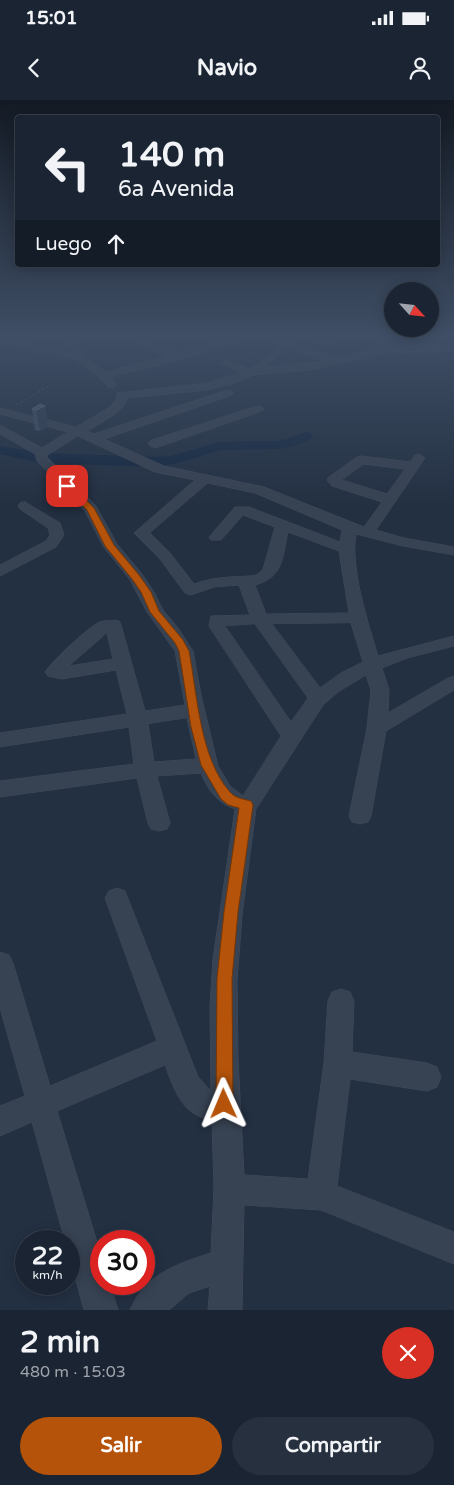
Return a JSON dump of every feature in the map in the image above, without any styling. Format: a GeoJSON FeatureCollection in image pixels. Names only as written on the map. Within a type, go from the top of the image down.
{"type":"FeatureCollection","features":[{"type":"Feature","properties":{"kind":"street"},"geometry":{"type":"LineString","coordinates":[[116,393],[120,400]]}},
{"type":"Feature","properties":{"kind":"street"},"geometry":{"type":"LineString","coordinates":[[42,453],[120,400],[164,393]]}},
{"type":"Feature","properties":{"kind":"street"},"geometry":{"type":"LineString","coordinates":[[154,444],[258,410],[229,393]]}},
{"type":"Feature","properties":{"kind":"street"},"geometry":{"type":"LineString","coordinates":[[94,438],[236,397]]}},
{"type":"Feature","properties":{"kind":"street"},"geometry":{"type":"LineString","coordinates":[[120,400],[148,399]]}},
{"type":"Feature","properties":{"kind":"street"},"geometry":{"type":"LineString","coordinates":[[3,411],[77,431],[160,469],[204,480],[259,490],[358,531],[454,550]]}},
{"type":"Feature","properties":{"kind":"street"},"geometry":{"type":"LineString","coordinates":[[0,429],[42,453]]}},
{"type":"Feature","properties":{"kind":"street"},"geometry":{"type":"LineString","coordinates":[[42,453],[41,458],[91,509],[110,546],[136,577],[146,592],[155,612],[180,642],[184,651],[197,727],[207,765],[225,795],[233,801],[246,805]]}},
{"type":"Feature","properties":{"kind":"street"},"geometry":{"type":"LineString","coordinates":[[360,816],[377,728],[380,690],[358,618],[346,549],[358,531],[391,500],[417,461],[361,460],[334,480],[337,483],[391,500]]}},
{"type":"Feature","properties":{"kind":"street"},"geometry":{"type":"LineString","coordinates":[[204,480],[141,533],[164,556],[191,590],[218,582],[259,580],[269,573],[283,525]]}},
{"type":"Feature","properties":{"kind":"street"},"geometry":{"type":"LineString","coordinates":[[0,571],[51,544],[57,535],[55,526],[25,506]]}},
{"type":"Feature","properties":{"kind":"street"},"geometry":{"type":"LineString","coordinates":[[216,537],[240,510],[346,549]]}},
{"type":"Feature","properties":{"kind":"street"},"geometry":{"type":"LineString","coordinates":[[245,580],[260,619],[318,699]]}},
{"type":"Feature","properties":{"kind":"street"},"geometry":{"type":"LineString","coordinates":[[290,736],[216,622],[220,619],[358,618]]}},
{"type":"Feature","properties":{"kind":"street"},"geometry":{"type":"LineString","coordinates":[[225,1310],[229,1189],[224,1104],[224,979],[246,805],[251,801],[290,736],[318,699],[346,679],[372,666],[427,647],[454,641]]}},
{"type":"Feature","properties":{"kind":"street"},"geometry":{"type":"LineString","coordinates":[[122,663],[138,719],[145,770],[159,823]]}},
{"type":"Feature","properties":{"kind":"street"},"geometry":{"type":"LineString","coordinates":[[377,728],[454,682]]}},
{"type":"Feature","properties":{"kind":"street"},"geometry":{"type":"LineString","coordinates":[[0,740],[195,710]]}},
{"type":"Feature","properties":{"kind":"street"},"geometry":{"type":"LineString","coordinates":[[0,788],[145,770],[207,765]]}},
{"type":"Feature","properties":{"kind":"street"},"geometry":{"type":"LineString","coordinates":[[117,898],[187,1086],[202,1104],[210,1108],[224,1104]]}},
{"type":"Feature","properties":{"kind":"street"},"geometry":{"type":"LineString","coordinates":[[0,963],[100,1310]]}},
{"type":"Feature","properties":{"kind":"street"},"geometry":{"type":"LineString","coordinates":[[321,1195],[338,1063],[341,1001]]}},
{"type":"Feature","properties":{"kind":"street"},"geometry":{"type":"LineString","coordinates":[[0,1121],[173,1048]]}},
{"type":"Feature","properties":{"kind":"street"},"geometry":{"type":"LineString","coordinates":[[338,1063],[427,1077]]}},
{"type":"Feature","properties":{"kind":"street"},"geometry":{"type":"LineString","coordinates":[[229,1189],[321,1195],[454,1248]]}},
{"type":"Feature","properties":{"kind":"street"},"geometry":{"type":"LineString","coordinates":[[147,1310],[157,1298],[179,1280],[228,1264]]}},
{"type":"Feature","properties":{"kind":"path"},"geometry":{"type":"LineString","coordinates":[[3,411],[35,393]]}},
{"type":"Feature","properties":{"kind":"building"},"geometry":{"type":"Polygon","coordinates":[[[40,404],[45,406],[36,410],[32,409],[40,404]]]}},
{"type":"Feature","properties":{"kind":"waterway"},"geometry":{"type":"LineString","coordinates":[[0,450],[41,458],[156,462],[173,460],[219,446],[275,445],[290,443],[306,436]]}},
{"type":"Feature","properties":{"kind":"route"},"geometry":{"type":"LineString","coordinates":[[67,486],[91,509],[110,546],[136,577],[161,621],[180,642],[184,651],[197,727],[207,765],[225,795],[239,804],[246,805],[224,979],[224,1104]]}}]}
